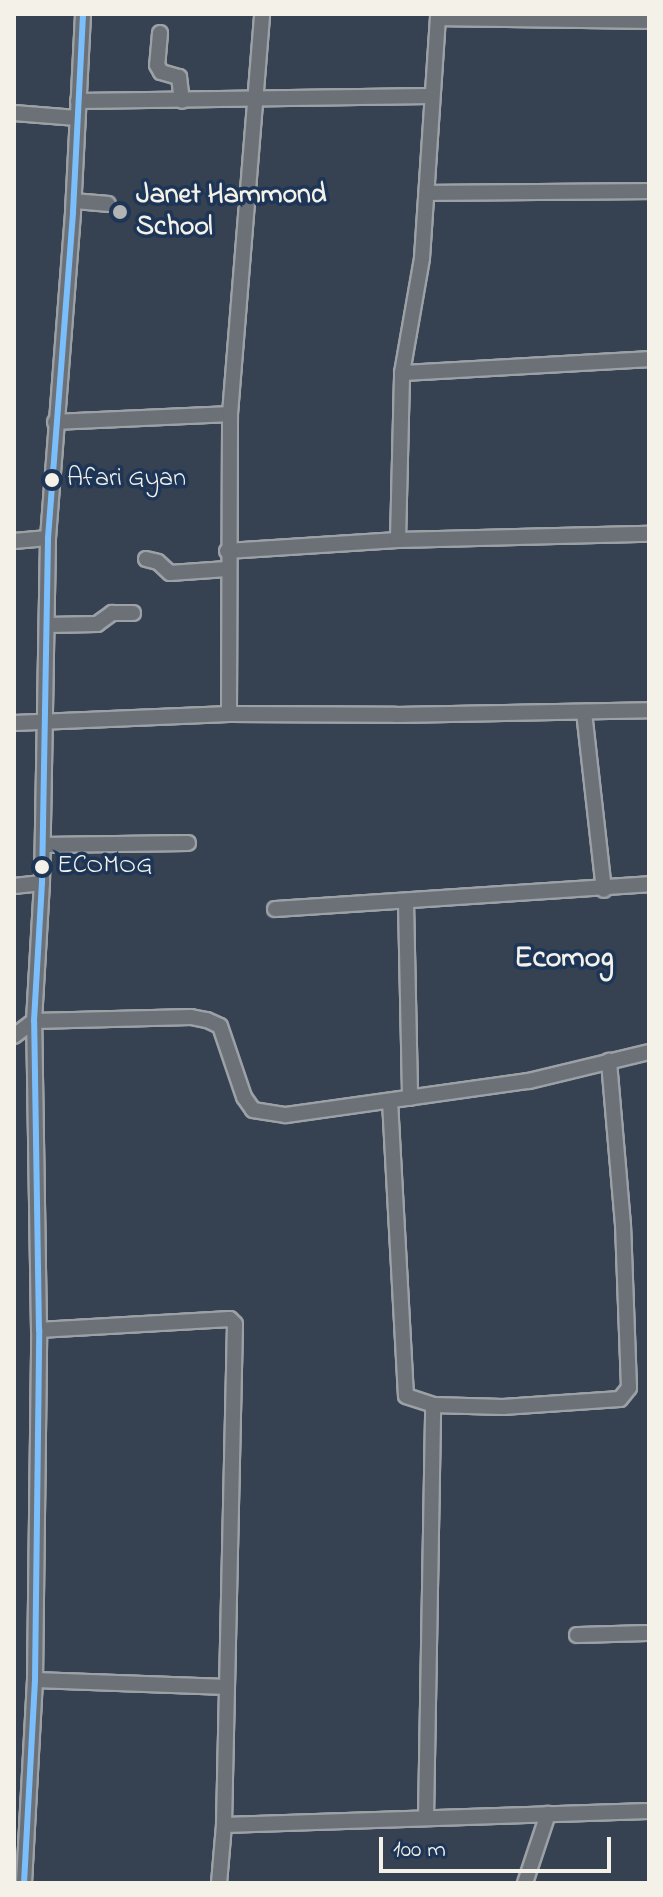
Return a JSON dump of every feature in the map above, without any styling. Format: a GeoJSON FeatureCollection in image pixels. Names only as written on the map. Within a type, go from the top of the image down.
{"type":"FeatureCollection","features":[{"type":"Feature","properties":{"kind":"street"},"geometry":{"type":"LineString","coordinates":[[24,1883],[35,1680],[39,1330],[34,1021],[42,883],[48,538],[74,201],[83,14]]}},
{"type":"Feature","properties":{"kind":"street"},"geometry":{"type":"LineString","coordinates":[[229,714],[227,551],[230,414],[262,14]]}},
{"type":"Feature","properties":{"kind":"street"},"geometry":{"type":"LineString","coordinates":[[398,540],[402,373],[415,304],[427,193],[430,96],[438,16],[649,21]]}},
{"type":"Feature","properties":{"kind":"street"},"geometry":{"type":"LineString","coordinates":[[160,33],[157,65],[161,72],[179,77],[182,101]]}},
{"type":"Feature","properties":{"kind":"street"},"geometry":{"type":"LineString","coordinates":[[78,101],[255,101],[430,96]]}},
{"type":"Feature","properties":{"kind":"street"},"geometry":{"type":"LineString","coordinates":[[14,113],[77,118]]}},
{"type":"Feature","properties":{"kind":"street"},"geometry":{"type":"LineString","coordinates":[[427,193],[649,191]]}},
{"type":"Feature","properties":{"kind":"street"},"geometry":{"type":"LineString","coordinates":[[74,201],[108,204]]}},
{"type":"Feature","properties":{"kind":"street"},"geometry":{"type":"LineString","coordinates":[[402,373],[649,359]]}},
{"type":"Feature","properties":{"kind":"street"},"geometry":{"type":"LineString","coordinates":[[55,422],[230,414]]}},
{"type":"Feature","properties":{"kind":"street"},"geometry":{"type":"LineString","coordinates":[[227,551],[398,540],[649,534]]}},
{"type":"Feature","properties":{"kind":"street"},"geometry":{"type":"LineString","coordinates":[[14,541],[48,538]]}},
{"type":"Feature","properties":{"kind":"street"},"geometry":{"type":"LineString","coordinates":[[146,559],[156,560],[170,573],[227,569]]}},
{"type":"Feature","properties":{"kind":"street"},"geometry":{"type":"LineString","coordinates":[[47,625],[97,624],[112,613],[133,613]]}},
{"type":"Feature","properties":{"kind":"street"},"geometry":{"type":"LineString","coordinates":[[14,723],[229,714],[649,710]]}},
{"type":"Feature","properties":{"kind":"street"},"geometry":{"type":"LineString","coordinates":[[584,712],[604,890]]}},
{"type":"Feature","properties":{"kind":"street"},"geometry":{"type":"LineString","coordinates":[[43,845],[188,843]]}},
{"type":"Feature","properties":{"kind":"street"},"geometry":{"type":"LineString","coordinates":[[14,886],[42,883]]}},
{"type":"Feature","properties":{"kind":"street"},"geometry":{"type":"LineString","coordinates":[[275,909],[604,890],[649,884]]}},
{"type":"Feature","properties":{"kind":"street"},"geometry":{"type":"LineString","coordinates":[[406,902],[410,1098]]}},
{"type":"Feature","properties":{"kind":"street"},"geometry":{"type":"LineString","coordinates":[[14,1036],[34,1021],[191,1017],[207,1020],[220,1026],[244,1097],[253,1110],[266,1114],[311,1113],[529,1081],[649,1052]]}},
{"type":"Feature","properties":{"kind":"street"},"geometry":{"type":"LineString","coordinates":[[390,1101],[403,1390],[412,1400],[433,1405],[551,1405],[620,1399],[629,1388],[623,1225],[609,1061]]}},
{"type":"Feature","properties":{"kind":"street"},"geometry":{"type":"LineString","coordinates":[[39,1330],[230,1319],[235,1324],[224,1825],[219,1883]]}},
{"type":"Feature","properties":{"kind":"street"},"geometry":{"type":"LineString","coordinates":[[426,1818],[433,1405]]}},
{"type":"Feature","properties":{"kind":"street"},"geometry":{"type":"LineString","coordinates":[[577,1635],[649,1633]]}},
{"type":"Feature","properties":{"kind":"street"},"geometry":{"type":"LineString","coordinates":[[35,1680],[227,1687]]}},
{"type":"Feature","properties":{"kind":"street"},"geometry":{"type":"LineString","coordinates":[[224,1825],[649,1811]]}},
{"type":"Feature","properties":{"kind":"street"},"geometry":{"type":"LineString","coordinates":[[525,1883],[548,1814]]}},
{"type":"Feature","properties":{"kind":"transit line"},"geometry":{"type":"LineString","coordinates":[[24,1883],[35,1680],[39,1330],[34,1021],[42,883],[48,538],[73,212],[83,14]]}},
{"type":"Feature","properties":{"kind":"place","name":"Janet Hammond School"},"geometry":{"type":"Point","coordinates":[120,212]}},
{"type":"Feature","properties":{"kind":"place","name":"Afari Gyan"},"geometry":{"type":"Point","coordinates":[52,480]}},
{"type":"Feature","properties":{"kind":"place","name":"ECOMOG"},"geometry":{"type":"Point","coordinates":[42,867]}},
{"type":"Feature","properties":{"kind":"district","name":"Ecomog"},"geometry":{"type":"Point","coordinates":[564,959]}}]}
